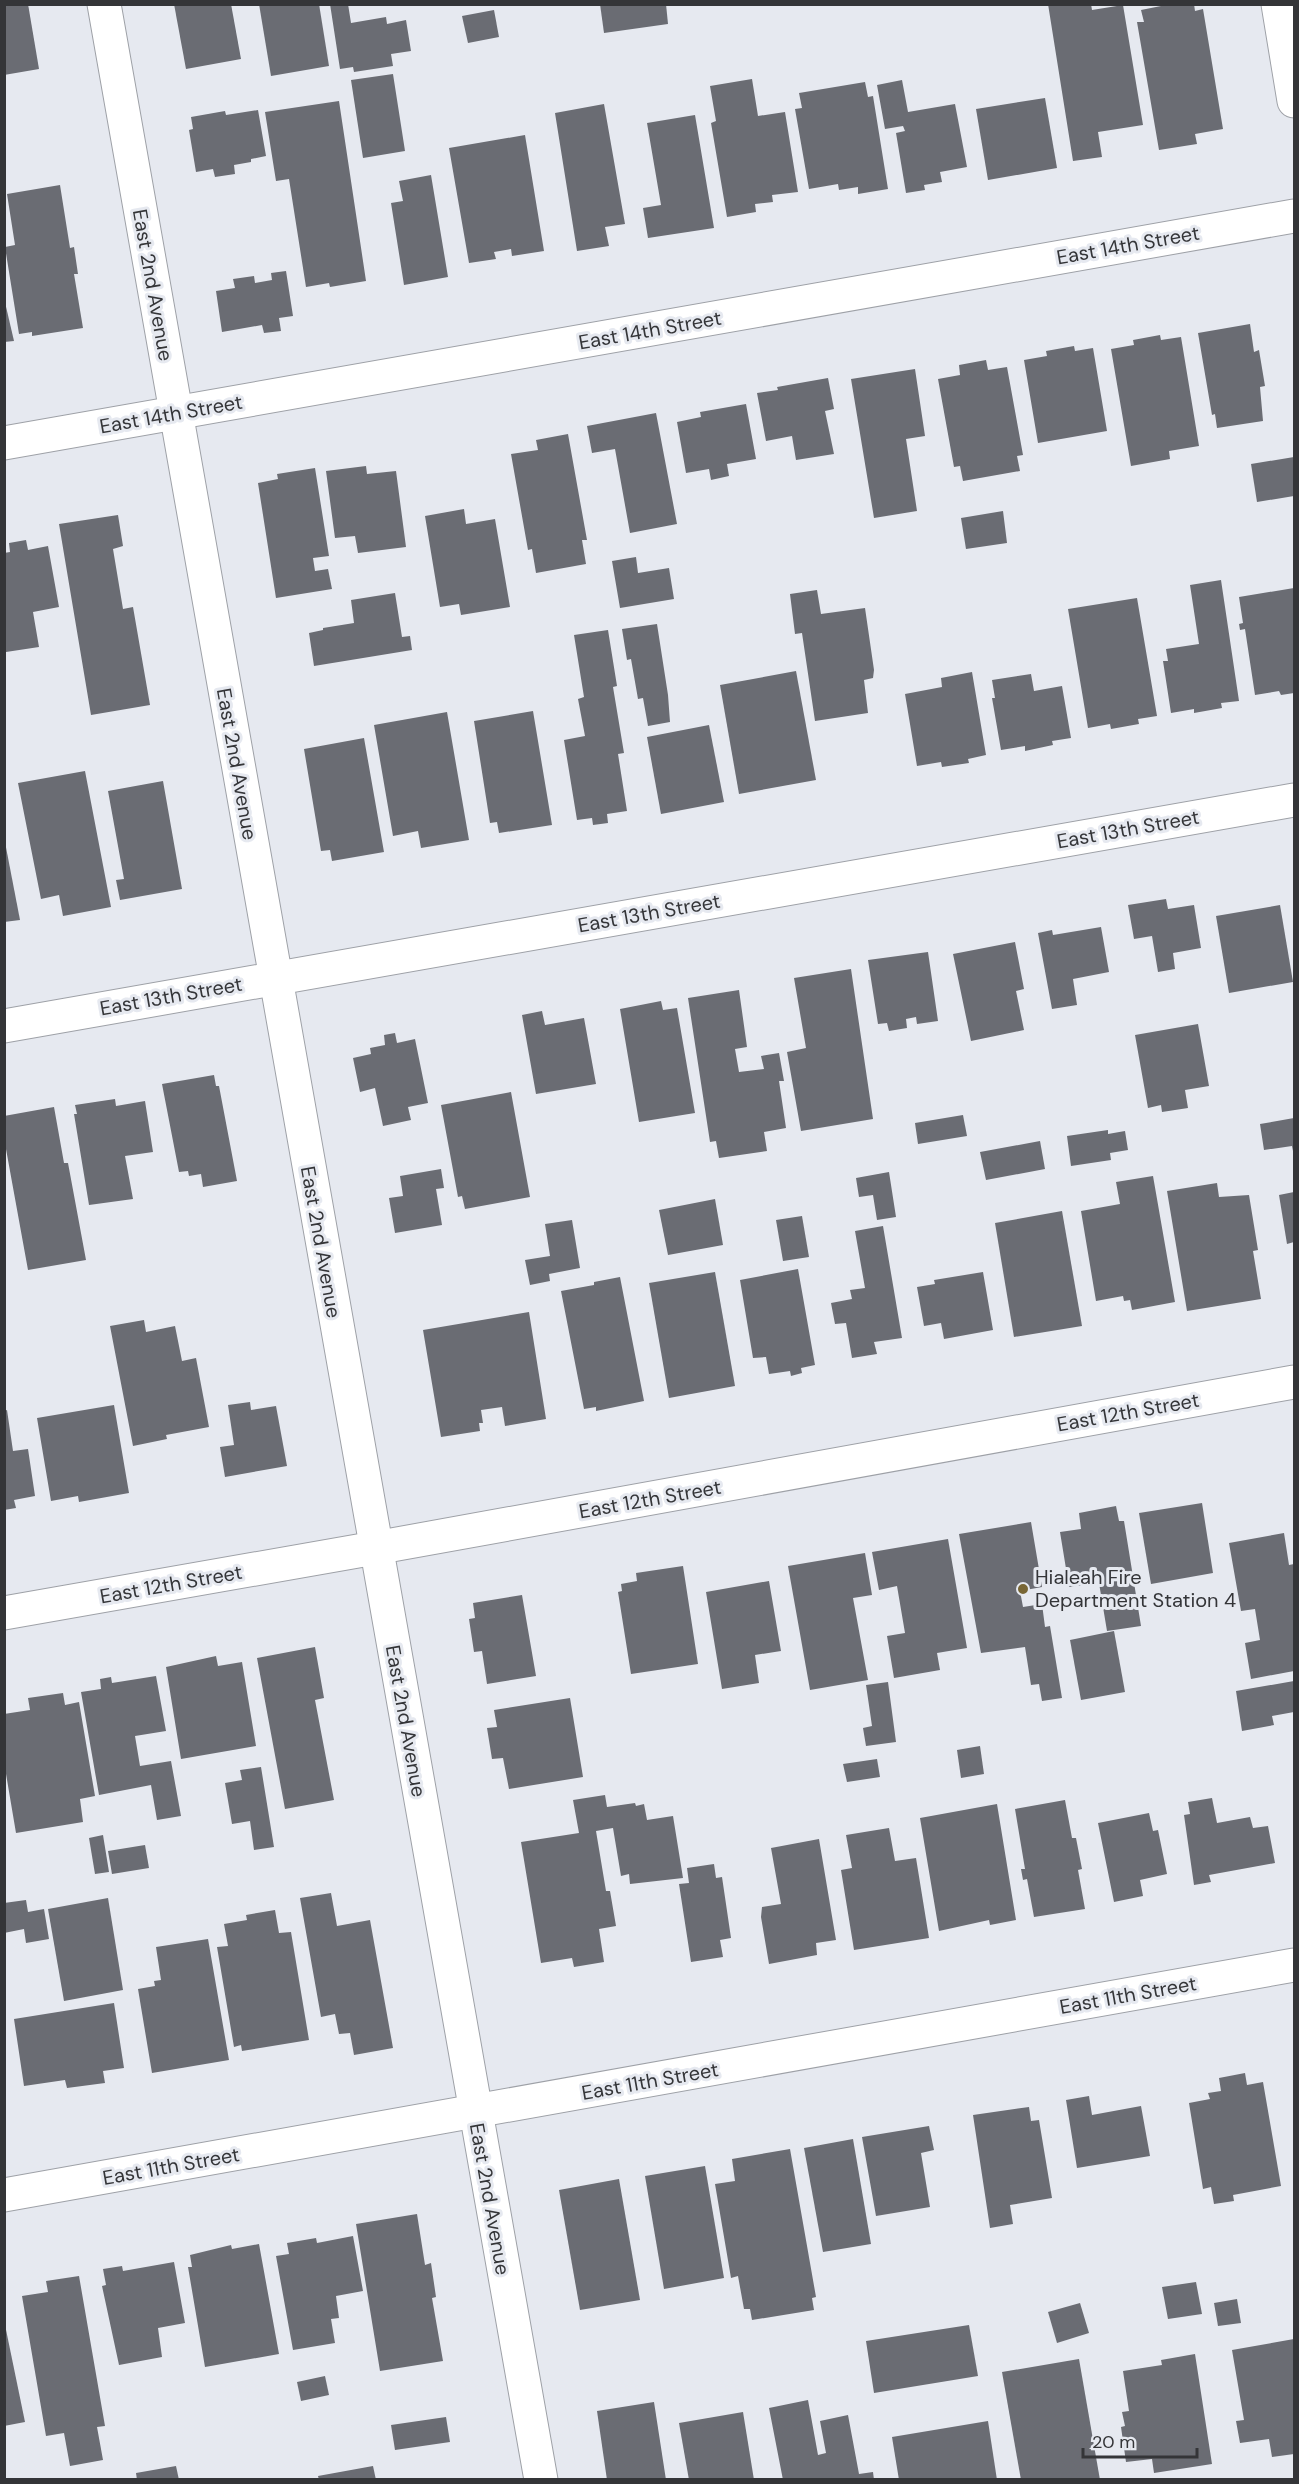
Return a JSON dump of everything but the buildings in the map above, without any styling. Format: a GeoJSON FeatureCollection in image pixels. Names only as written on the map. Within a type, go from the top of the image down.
{"type":"FeatureCollection","features":[{"type":"Feature","properties":{"kind":"street","name":"East 2nd Avenue"},"geometry":{"type":"LineString","coordinates":[[104,4],[541,2480]]}},
{"type":"Feature","properties":{"kind":"street"},"geometry":{"type":"LineString","coordinates":[[1278,4],[1294,101]]}},
{"type":"Feature","properties":{"kind":"street","name":"East 14th Street"},"geometry":{"type":"LineString","coordinates":[[4,443],[1294,216]]}},
{"type":"Feature","properties":{"kind":"street","name":"East 13th Street"},"geometry":{"type":"LineString","coordinates":[[4,1026],[1294,800]]}},
{"type":"Feature","properties":{"kind":"street","name":"East 12th Street"},"geometry":{"type":"LineString","coordinates":[[4,1613],[1294,1382]]}},
{"type":"Feature","properties":{"kind":"street","name":"East 11th Street"},"geometry":{"type":"LineString","coordinates":[[4,2195],[1294,1965]]}},
{"type":"Feature","properties":{"kind":"place","name":"Hialeah Fire Department Station 4"},"geometry":{"type":"Point","coordinates":[1023,1589]}}]}
